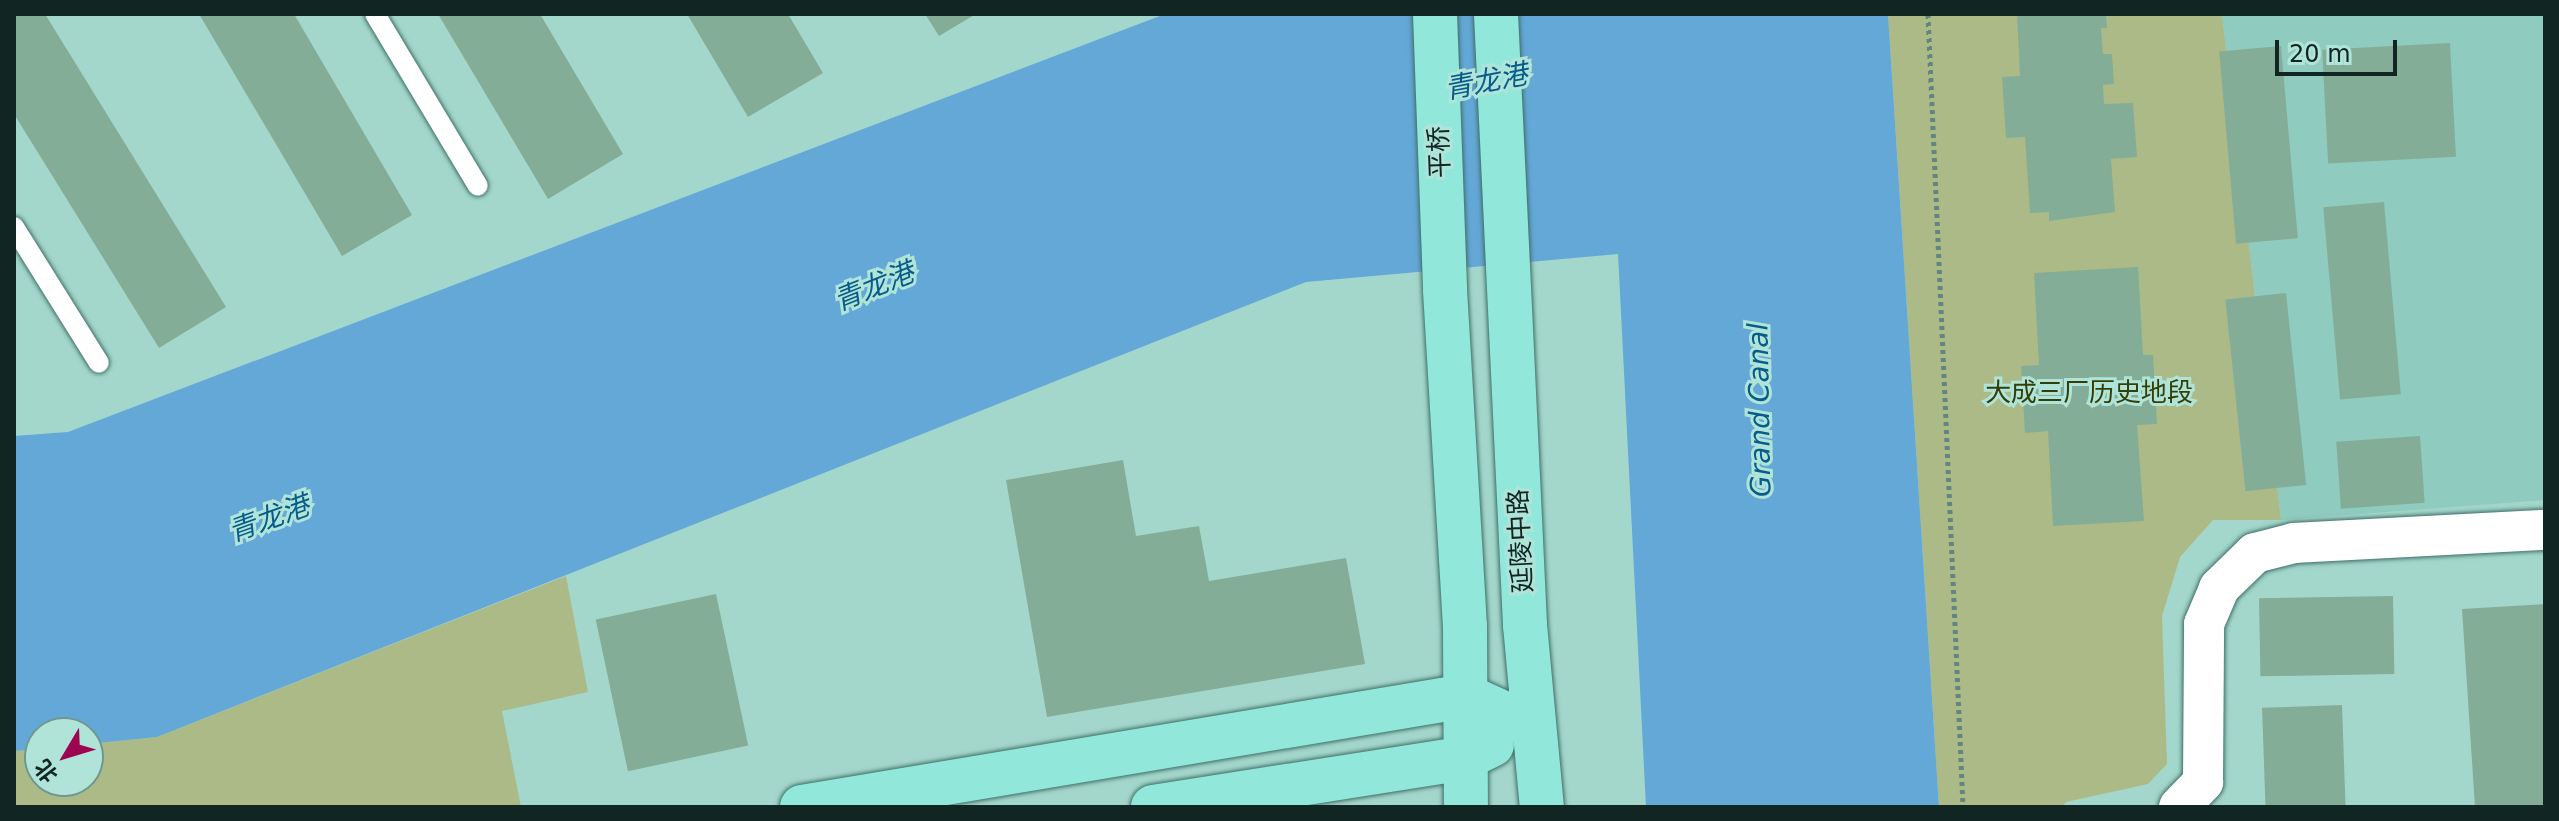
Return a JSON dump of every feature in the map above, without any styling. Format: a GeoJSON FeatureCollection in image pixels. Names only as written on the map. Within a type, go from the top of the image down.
{"type":"FeatureCollection","features":[{"type":"Feature","properties":{"kind":"main road","name":"平桥"},"geometry":{"type":"LineString","coordinates":[[1435,14],[1445,290],[1466,696]]}},
{"type":"Feature","properties":{"kind":"main road","name":"延陵中路"},"geometry":{"type":"LineString","coordinates":[[1496,14],[1532,726],[1542,807]]}},
{"type":"Feature","properties":{"kind":"main road"},"geometry":{"type":"LineString","coordinates":[[802,807],[1466,696],[1532,726]]}},
{"type":"Feature","properties":{"kind":"main road"},"geometry":{"type":"LineString","coordinates":[[1466,696],[1466,807]]}},
{"type":"Feature","properties":{"kind":"main road"},"geometry":{"type":"LineString","coordinates":[[1153,807],[1465,758],[1532,726]]}},
{"type":"Feature","properties":{"kind":"street"},"geometry":{"type":"LineString","coordinates":[[2179,807],[2203,782],[2204,624],[2219,588],[2255,553],[2294,543],[2545,530]]}},
{"type":"Feature","properties":{"kind":"lane"},"geometry":{"type":"LineString","coordinates":[[375,14],[478,186]]}},
{"type":"Feature","properties":{"kind":"lane"},"geometry":{"type":"LineString","coordinates":[[14,227],[99,363]]}},
{"type":"Feature","properties":{"kind":"path"},"geometry":{"type":"LineString","coordinates":[[1928,14],[1963,807]]}},
{"type":"Feature","properties":{"kind":"shaded area"},"geometry":{"type":"Polygon","coordinates":[[[2222,14],[2545,14],[2545,500],[2281,520],[2222,14]]]}},
{"type":"Feature","properties":{"kind":"green space","name":"大成三厂历史地段"},"geometry":{"type":"Polygon","coordinates":[[[1888,14],[2222,14],[2281,520],[2213,520],[2180,557],[2162,616],[2167,764],[2148,784],[2066,802],[2062,807],[1939,807],[1888,14]]]}},
{"type":"Feature","properties":{"kind":"green space"},"geometry":{"type":"Polygon","coordinates":[[[566,576],[588,692],[502,711],[521,807],[14,807],[14,751],[24,750],[24,797],[104,797],[104,742],[157,737],[566,576]]]}},
{"type":"Feature","properties":{"kind":"water"},"geometry":{"type":"Polygon","coordinates":[[[1165,14],[1888,14],[1939,807],[1646,807],[1618,254],[1306,282],[157,737],[104,742],[104,717],[24,717],[24,750],[14,751],[14,436],[68,432],[1165,14]]]}},
{"type":"Feature","properties":{"kind":"building"},"geometry":{"type":"Polygon","coordinates":[[[14,14],[45,14],[226,307],[159,348],[14,114],[14,14]]]}},
{"type":"Feature","properties":{"kind":"building"},"geometry":{"type":"Polygon","coordinates":[[[199,14],[294,14],[412,215],[342,256],[199,14]]]}},
{"type":"Feature","properties":{"kind":"building"},"geometry":{"type":"Polygon","coordinates":[[[438,14],[540,14],[623,154],[548,199],[438,14]]]}},
{"type":"Feature","properties":{"kind":"building"},"geometry":{"type":"Polygon","coordinates":[[[687,14],[788,14],[823,73],[748,117],[687,14]]]}},
{"type":"Feature","properties":{"kind":"building"},"geometry":{"type":"Polygon","coordinates":[[[925,14],[976,14],[939,36],[925,14]]]}},
{"type":"Feature","properties":{"kind":"building"},"geometry":{"type":"Polygon","coordinates":[[[2017,14],[2106,14],[2107,28],[2101,28],[2103,54],[2112,54],[2114,84],[2103,85],[2104,104],[2133,103],[2137,157],[2111,159],[2115,212],[2049,221],[2049,212],[2030,213],[2025,137],[2006,138],[2002,77],[2020,76],[2017,14]]]}},
{"type":"Feature","properties":{"kind":"building"},"geometry":{"type":"Polygon","coordinates":[[[2450,43],[2456,157],[2328,164],[2322,50],[2450,43]]]}},
{"type":"Feature","properties":{"kind":"building"},"geometry":{"type":"Polygon","coordinates":[[[2281,46],[2298,238],[2236,244],[2219,51],[2281,46]]]}},
{"type":"Feature","properties":{"kind":"building"},"geometry":{"type":"Polygon","coordinates":[[[2384,202],[2401,394],[2340,400],[2323,207],[2384,202]]]}},
{"type":"Feature","properties":{"kind":"building"},"geometry":{"type":"Polygon","coordinates":[[[2138,267],[2143,355],[2153,355],[2157,424],[2137,425],[2144,521],[2053,526],[2048,431],[2025,433],[2021,366],[2039,365],[2034,273],[2138,267]]]}},
{"type":"Feature","properties":{"kind":"building"},"geometry":{"type":"Polygon","coordinates":[[[2286,293],[2306,485],[2246,491],[2225,299],[2286,293]]]}},
{"type":"Feature","properties":{"kind":"building"},"geometry":{"type":"Polygon","coordinates":[[[2420,436],[2425,503],[2341,509],[2336,442],[2420,436]]]}},
{"type":"Feature","properties":{"kind":"building"},"geometry":{"type":"Polygon","coordinates":[[[1123,460],[1136,536],[1199,526],[1209,581],[1346,558],[1365,664],[1047,717],[1006,480],[1123,460]]]}},
{"type":"Feature","properties":{"kind":"building"},"geometry":{"type":"Polygon","coordinates":[[[716,594],[748,746],[628,771],[596,620],[716,594]]]}},
{"type":"Feature","properties":{"kind":"building"},"geometry":{"type":"Polygon","coordinates":[[[2393,596],[2394,674],[2260,676],[2259,598],[2393,596]]]}},
{"type":"Feature","properties":{"kind":"building"},"geometry":{"type":"Polygon","coordinates":[[[2545,604],[2545,807],[2475,807],[2462,609],[2545,604]]]}},
{"type":"Feature","properties":{"kind":"building"},"geometry":{"type":"Polygon","coordinates":[[[2342,705],[2346,807],[2266,807],[2262,708],[2342,705]]]}},
{"type":"Feature","properties":{"kind":"water label","name":"青龙港"},"geometry":{"type":"Point","coordinates":[1486,82]}},
{"type":"Feature","properties":{"kind":"water label","name":"青龙港"},"geometry":{"type":"Point","coordinates":[874,287]}},
{"type":"Feature","properties":{"kind":"water label","name":"Grand Canal"},"geometry":{"type":"Point","coordinates":[1760,410]}},
{"type":"Feature","properties":{"kind":"water label","name":"青龙港"},"geometry":{"type":"Point","coordinates":[269,519]}}]}
